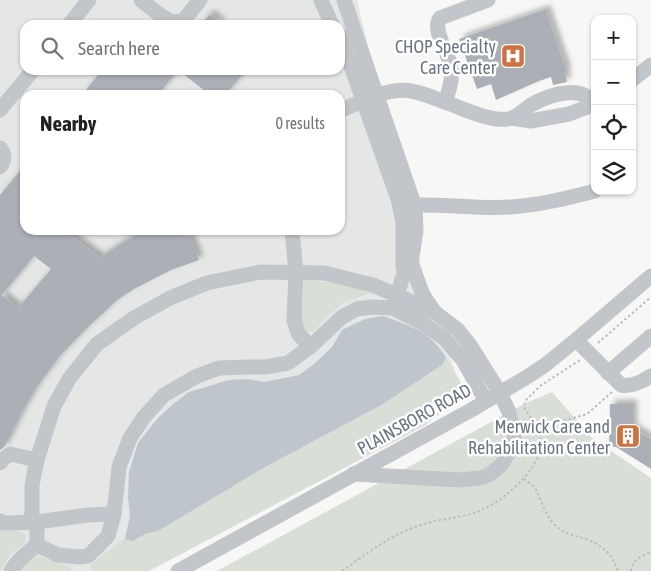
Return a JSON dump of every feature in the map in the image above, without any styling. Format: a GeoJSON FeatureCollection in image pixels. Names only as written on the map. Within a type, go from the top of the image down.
{"type":"FeatureCollection","features":[{"type":"Feature","properties":{"kind":"street"},"geometry":{"type":"LineString","coordinates":[[73,20],[89,0]]}},
{"type":"Feature","properties":{"kind":"street"},"geometry":{"type":"LineString","coordinates":[[141,0],[169,20]]}},
{"type":"Feature","properties":{"kind":"street"},"geometry":{"type":"LineString","coordinates":[[184,20],[200,0]]}},
{"type":"Feature","properties":{"kind":"street"},"geometry":{"type":"LineString","coordinates":[[321,0],[330,20]]}},
{"type":"Feature","properties":{"kind":"street"},"geometry":{"type":"LineString","coordinates":[[328,0],[334,20]]}},
{"type":"Feature","properties":{"kind":"street"},"geometry":{"type":"LineString","coordinates":[[344,0],[349,46],[415,205],[416,231],[412,263],[402,279]]}},
{"type":"Feature","properties":{"kind":"street"},"geometry":{"type":"LineString","coordinates":[[349,46],[353,16],[351,0]]}},
{"type":"Feature","properties":{"kind":"street"},"geometry":{"type":"LineString","coordinates":[[446,102],[452,80],[451,66],[437,30],[437,22],[440,18],[488,0]]}},
{"type":"Feature","properties":{"kind":"street"},"geometry":{"type":"LineString","coordinates":[[636,77],[651,65]]}},
{"type":"Feature","properties":{"kind":"street"},"geometry":{"type":"LineString","coordinates":[[0,110],[28,75]]}},
{"type":"Feature","properties":{"kind":"street"},"geometry":{"type":"LineString","coordinates":[[345,109],[370,98],[398,90],[412,91],[490,119],[512,118],[531,121],[570,114],[592,105]]}},
{"type":"Feature","properties":{"kind":"street"},"geometry":{"type":"LineString","coordinates":[[512,118],[531,105],[552,96],[571,92],[585,95],[591,100]]}},
{"type":"Feature","properties":{"kind":"street"},"geometry":{"type":"LineString","coordinates":[[370,98],[404,222],[402,279],[395,302]]}},
{"type":"Feature","properties":{"kind":"street"},"geometry":{"type":"LineString","coordinates":[[0,148],[5,156],[0,167]]}},
{"type":"Feature","properties":{"kind":"street"},"geometry":{"type":"LineString","coordinates":[[415,205],[511,207],[551,202],[591,191]]}},
{"type":"Feature","properties":{"kind":"street"},"geometry":{"type":"LineString","coordinates":[[292,235],[296,273],[294,320],[298,333],[310,347]]}},
{"type":"Feature","properties":{"kind":"street"},"geometry":{"type":"LineString","coordinates":[[412,263],[423,295],[436,314]]}},
{"type":"Feature","properties":{"kind":"street"},"geometry":{"type":"LineString","coordinates":[[37,545],[32,512],[32,485],[37,460],[54,406],[70,379],[97,344],[134,318],[170,298],[208,283],[260,272],[324,273],[373,285],[444,338],[463,360],[486,401]]}},
{"type":"Feature","properties":{"kind":"street","name":"PLAINSBORO ROAD"},"geometry":{"type":"LineString","coordinates":[[178,571],[486,401],[545,365],[651,276]]}},
{"type":"Feature","properties":{"kind":"street"},"geometry":{"type":"LineString","coordinates":[[37,545],[81,564],[108,536],[114,514],[119,467],[130,438],[144,416],[164,395],[197,376],[219,368],[266,367],[288,363],[310,347],[342,317],[357,309],[395,302],[436,314],[457,329],[470,345],[500,393],[512,420],[514,437],[512,447],[502,464],[489,475],[480,478],[461,480],[353,474]]}},
{"type":"Feature","properties":{"kind":"street"},"geometry":{"type":"LineString","coordinates":[[608,373],[651,336]]}},
{"type":"Feature","properties":{"kind":"street"},"geometry":{"type":"LineString","coordinates":[[576,340],[621,385],[634,384],[651,376]]}},
{"type":"Feature","properties":{"kind":"street"},"geometry":{"type":"LineString","coordinates":[[0,463],[10,454],[37,460]]}},
{"type":"Feature","properties":{"kind":"street"},"geometry":{"type":"LineString","coordinates":[[0,521],[4,523],[34,522],[114,514]]}},
{"type":"Feature","properties":{"kind":"street"},"geometry":{"type":"LineString","coordinates":[[11,571],[15,564],[37,545]]}},
{"type":"Feature","properties":{"kind":"path"},"geometry":{"type":"LineString","coordinates":[[525,401],[540,386],[583,358],[651,297]]}},
{"type":"Feature","properties":{"kind":"path"},"geometry":{"type":"LineString","coordinates":[[540,432],[563,421],[587,414],[616,389]]}},
{"type":"Feature","properties":{"kind":"path"},"geometry":{"type":"LineString","coordinates":[[342,571],[384,542],[404,532],[428,522],[461,517],[478,512],[504,496],[524,478],[532,468],[540,452],[541,444],[540,432],[525,409],[525,401],[522,397]]}},
{"type":"Feature","properties":{"kind":"path"},"geometry":{"type":"LineString","coordinates":[[524,478],[535,488],[547,515],[553,523],[567,534],[594,542],[604,548],[615,563],[618,571]]}},
{"type":"Feature","properties":{"kind":"path"},"geometry":{"type":"LineString","coordinates":[[631,571],[636,560],[651,552]]}},
{"type":"Feature","properties":{"kind":"shaded area"},"geometry":{"type":"Polygon","coordinates":[[[0,0],[357,0],[424,278],[462,392],[143,571],[0,571],[0,0]]]}},
{"type":"Feature","properties":{"kind":"shaded area"},"geometry":{"type":"Polygon","coordinates":[[[304,281],[335,282],[372,293],[344,302],[313,332],[304,332],[301,320],[304,281]]]}},
{"type":"Feature","properties":{"kind":"shaded area"},"geometry":{"type":"Polygon","coordinates":[[[383,316],[426,335],[440,348],[446,357],[442,365],[383,404],[267,466],[158,531],[145,534],[133,541],[125,538],[130,516],[128,497],[129,472],[138,443],[157,419],[172,405],[189,392],[229,380],[248,379],[264,382],[299,375],[332,347],[342,330],[365,319],[383,316]]]}},
{"type":"Feature","properties":{"kind":"shaded area"},"geometry":{"type":"Polygon","coordinates":[[[446,357],[466,391],[453,404],[424,426],[149,571],[92,571],[90,565],[125,538],[133,541],[145,534],[158,531],[267,466],[383,404],[442,365],[446,357]]]}},
{"type":"Feature","properties":{"kind":"shaded area"},"geometry":{"type":"Polygon","coordinates":[[[552,392],[592,438],[651,478],[651,571],[217,571],[526,403],[552,392]]]}},
{"type":"Feature","properties":{"kind":"shaded area"},"geometry":{"type":"Polygon","coordinates":[[[0,530],[19,530],[26,535],[25,543],[11,554],[0,571],[0,530]]]}},
{"type":"Feature","properties":{"kind":"shaded area"},"geometry":{"type":"Polygon","coordinates":[[[37,555],[70,567],[71,571],[20,571],[23,563],[37,555]]]}},
{"type":"Feature","properties":{"kind":"building","name":"CHOP Specialty Care Center"},"geometry":{"type":"Polygon","coordinates":[[[546,9],[567,72],[565,74],[567,82],[553,85],[551,77],[496,100],[491,84],[477,89],[459,39],[546,9]]]}},
{"type":"Feature","properties":{"kind":"building"},"geometry":{"type":"Polygon","coordinates":[[[210,14],[217,20],[205,20],[210,14]]]}},
{"type":"Feature","properties":{"kind":"building"},"geometry":{"type":"Polygon","coordinates":[[[98,75],[174,75],[162,90],[86,90],[98,75]]]}},
{"type":"Feature","properties":{"kind":"building"},"geometry":{"type":"Polygon","coordinates":[[[184,75],[242,75],[229,90],[204,90],[184,75]]]}},
{"type":"Feature","properties":{"kind":"building"},"geometry":{"type":"Polygon","coordinates":[[[20,171],[20,235],[70,235],[100,258],[137,235],[177,235],[180,239],[189,235],[199,260],[171,270],[134,289],[117,300],[86,329],[59,357],[36,388],[5,446],[0,450],[0,195],[20,171]],[[34,256],[2,295],[18,308],[51,269],[34,256]]]}},
{"type":"Feature","properties":{"kind":"building","name":"Merwick Care and Rehabilitation Center"},"geometry":{"type":"Polygon","coordinates":[[[610,404],[633,404],[633,428],[651,439],[651,469],[616,447],[609,446],[610,404]]]}},
{"type":"Feature","properties":{"kind":"place","name":"CHOP Specialty Care Center"},"geometry":{"type":"Point","coordinates":[513,56]}},
{"type":"Feature","properties":{"kind":"place","name":"Merwick Care and Rehabilitation Center"},"geometry":{"type":"Point","coordinates":[628,436]}}]}
